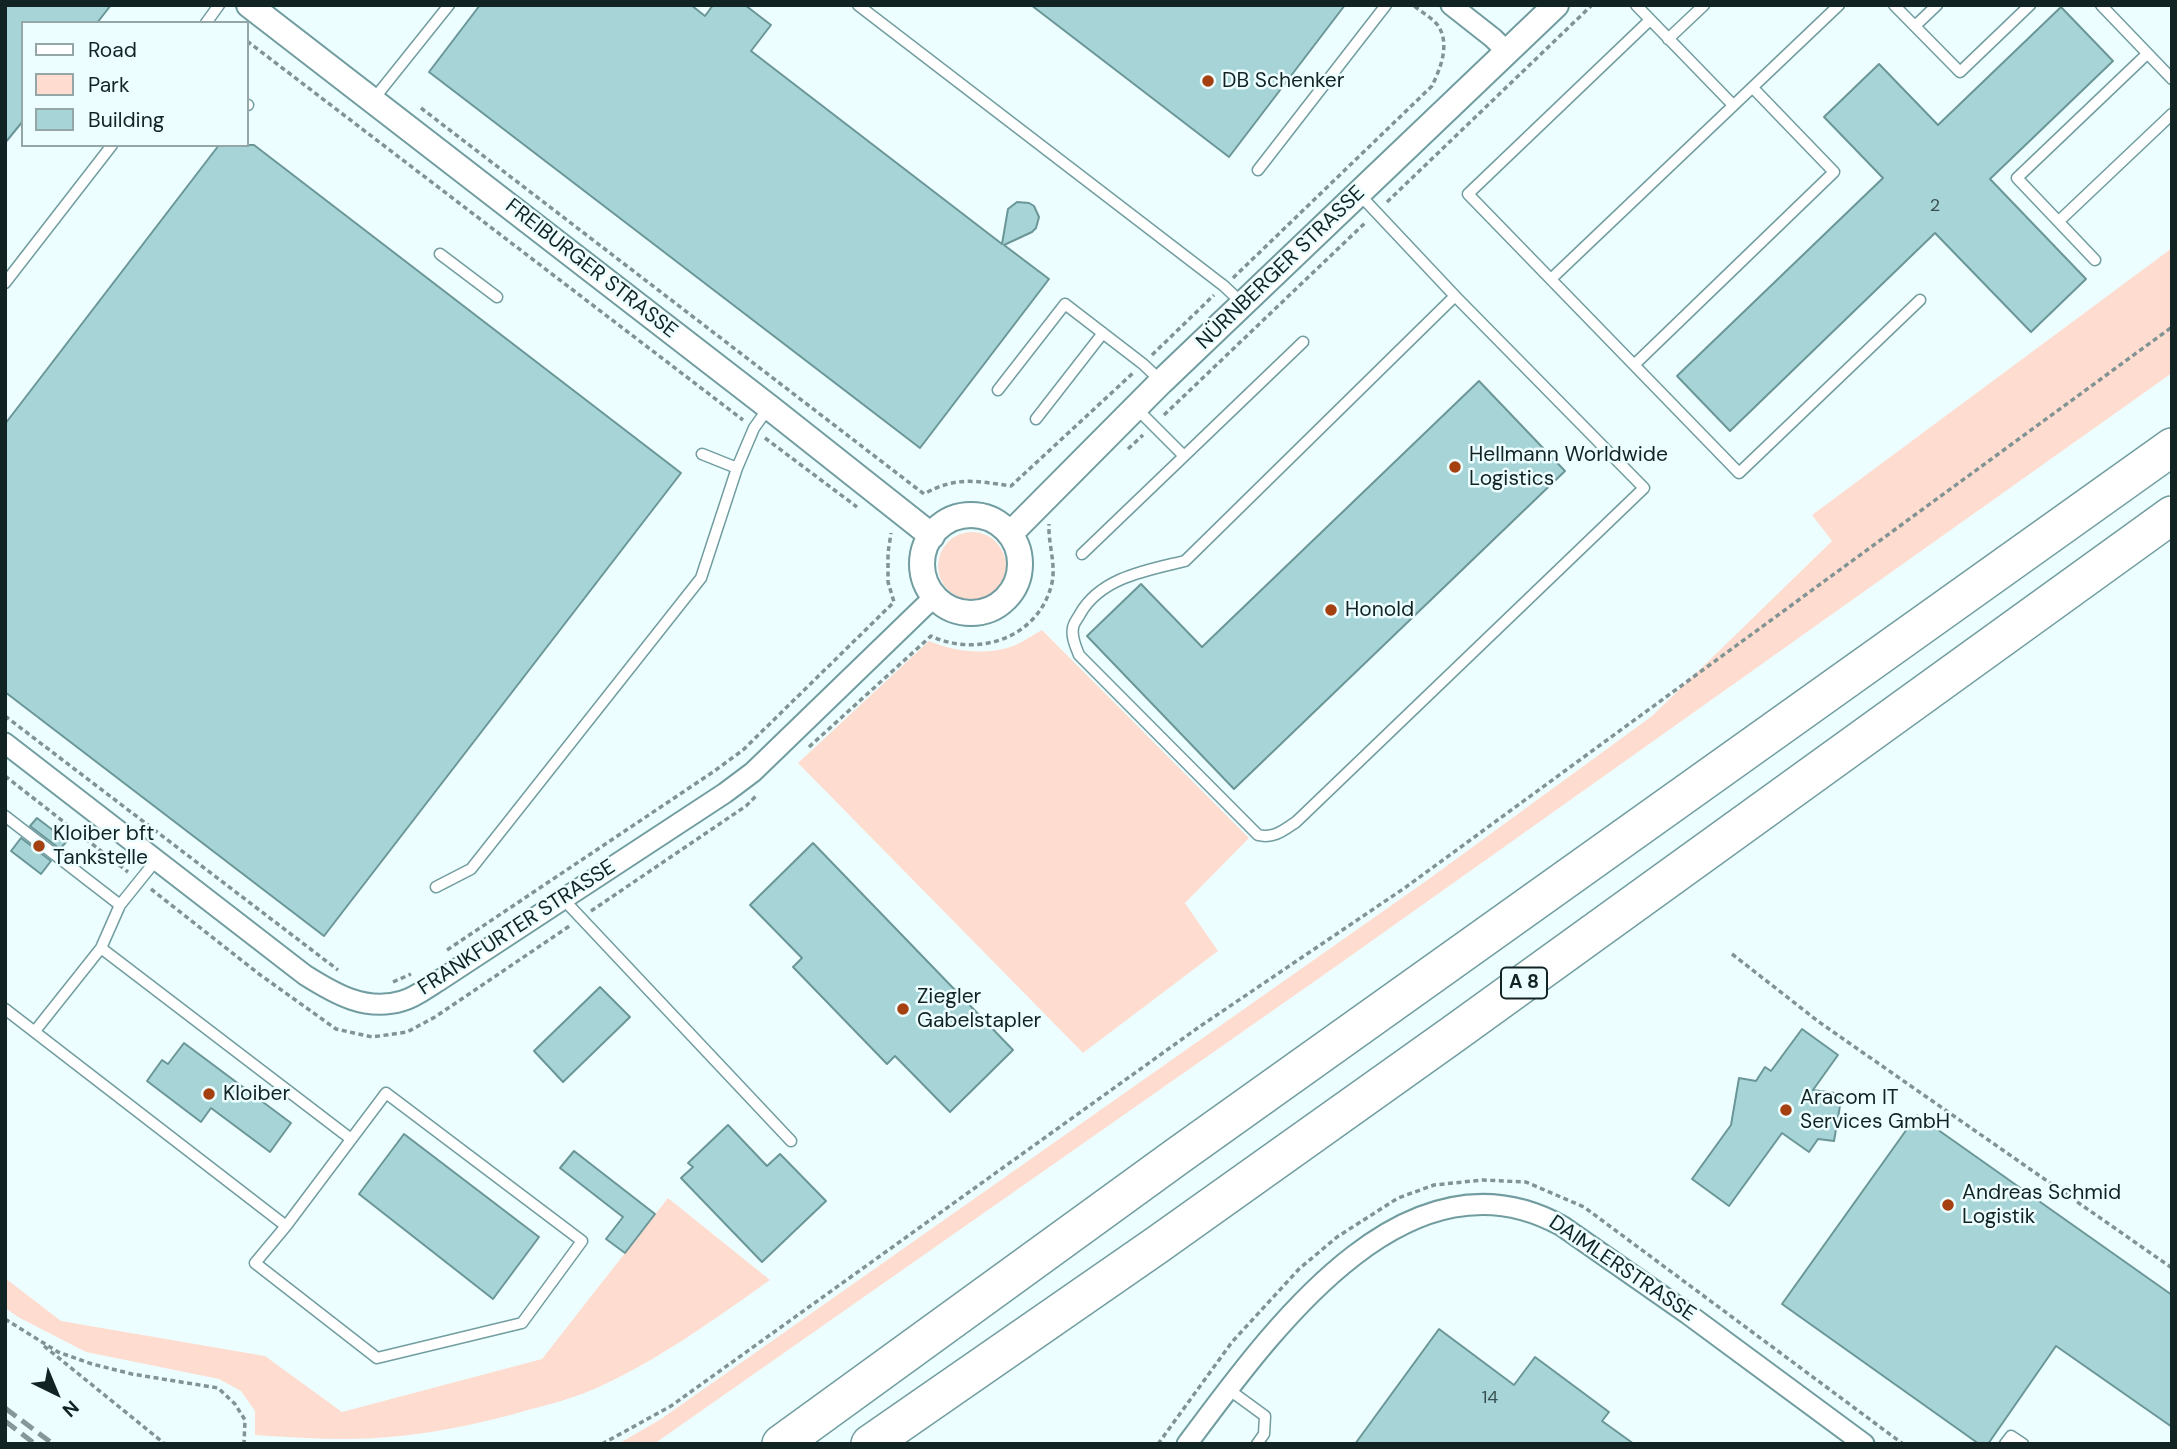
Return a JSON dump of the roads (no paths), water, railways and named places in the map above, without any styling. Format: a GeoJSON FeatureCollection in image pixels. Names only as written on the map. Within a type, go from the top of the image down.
{"type":"FeatureCollection","features":[{"type":"Feature","properties":{"kind":"highway"},"geometry":{"type":"LineString","coordinates":[[781,1444],[1191,1147],[2172,447]]}},
{"type":"Feature","properties":{"kind":"highway","name":"A 8"},"geometry":{"type":"LineString","coordinates":[[870,1444],[1157,1245],[1429,1051],[2172,515]]}},
{"type":"Feature","properties":{"kind":"street","name":"FREIBURGER STRASSE"},"geometry":{"type":"LineString","coordinates":[[249,5],[932,536]]}},
{"type":"Feature","properties":{"kind":"street"},"geometry":{"type":"LineString","coordinates":[[1451,5],[1507,52]]}},
{"type":"Feature","properties":{"kind":"street","name":"NÜRNBERGER STRASSE"},"geometry":{"type":"LineString","coordinates":[[1010,534],[1161,382],[1556,5]]}},
{"type":"Feature","properties":{"kind":"street"},"geometry":{"type":"LineString","coordinates":[[965,515],[982,516],[997,522],[1010,534],[1018,548],[1021,565],[1017,582],[1009,596],[996,607],[980,613],[963,613],[947,608],[934,597],[926,585],[922,556],[927,542],[949,520],[965,515]]}},
{"type":"Feature","properties":{"kind":"street","name":"FRANKFURTER STRASSE"},"geometry":{"type":"LineString","coordinates":[[8,751],[157,859],[328,990],[351,1000],[377,1005],[404,1001],[564,900],[753,772],[934,597]]}},
{"type":"Feature","properties":{"kind":"street","name":"DAIMLERSTRASSE"},"geometry":{"type":"LineString","coordinates":[[1187,1444],[1228,1389],[1302,1302],[1341,1265],[1369,1244],[1424,1215],[1448,1208],[1496,1206],[1543,1215],[1562,1226],[1699,1322],[1864,1444]]}},
{"type":"Feature","properties":{"kind":"lane"},"geometry":{"type":"LineString","coordinates":[[207,21],[219,5]]}},
{"type":"Feature","properties":{"kind":"lane"},"geometry":{"type":"LineString","coordinates":[[373,100],[449,5]]}},
{"type":"Feature","properties":{"kind":"lane"},"geometry":{"type":"LineString","coordinates":[[858,5],[1244,304]]}},
{"type":"Feature","properties":{"kind":"lane"},"geometry":{"type":"LineString","coordinates":[[1258,170],[1386,5]]}},
{"type":"Feature","properties":{"kind":"lane"},"geometry":{"type":"LineString","coordinates":[[1636,5],[1734,106]]}},
{"type":"Feature","properties":{"kind":"lane"},"geometry":{"type":"LineString","coordinates":[[1668,39],[1704,5]]}},
{"type":"Feature","properties":{"kind":"lane"},"geometry":{"type":"LineString","coordinates":[[1551,279],[1839,5]]}},
{"type":"Feature","properties":{"kind":"lane"},"geometry":{"type":"LineString","coordinates":[[1894,5],[1960,72],[2030,5]]}},
{"type":"Feature","properties":{"kind":"lane"},"geometry":{"type":"LineString","coordinates":[[1915,26],[1937,5]]}},
{"type":"Feature","properties":{"kind":"lane"},"geometry":{"type":"LineString","coordinates":[[2101,5],[2172,79]]}},
{"type":"Feature","properties":{"kind":"lane"},"geometry":{"type":"LineString","coordinates":[[1650,20],[1468,194],[1739,472],[1920,300]]}},
{"type":"Feature","properties":{"kind":"lane"},"geometry":{"type":"LineString","coordinates":[[2095,260],[2017,178],[2147,54]]}},
{"type":"Feature","properties":{"kind":"lane"},"geometry":{"type":"LineString","coordinates":[[1634,365],[1834,172],[1753,88]]}},
{"type":"Feature","properties":{"kind":"lane"},"geometry":{"type":"LineString","coordinates":[[2059,221],[2172,114]]}},
{"type":"Feature","properties":{"kind":"lane"},"geometry":{"type":"LineString","coordinates":[[5,283],[110,147]]}},
{"type":"Feature","properties":{"kind":"lane"},"geometry":{"type":"LineString","coordinates":[[1359,194],[1644,488],[1296,822],[1268,837],[1258,835],[1079,655],[1072,628],[1083,608],[1105,587],[1133,574],[1185,561],[1455,296]]}},
{"type":"Feature","properties":{"kind":"lane"},"geometry":{"type":"LineString","coordinates":[[440,254],[497,297]]}},
{"type":"Feature","properties":{"kind":"lane"},"geometry":{"type":"LineString","coordinates":[[998,390],[1065,304],[1143,364],[1161,382]]}},
{"type":"Feature","properties":{"kind":"lane"},"geometry":{"type":"LineString","coordinates":[[1036,419],[1103,333]]}},
{"type":"Feature","properties":{"kind":"lane"},"geometry":{"type":"LineString","coordinates":[[1082,554],[1303,342]]}},
{"type":"Feature","properties":{"kind":"lane"},"geometry":{"type":"LineString","coordinates":[[436,887],[471,869],[701,578],[737,468],[754,429],[769,407]]}},
{"type":"Feature","properties":{"kind":"lane"},"geometry":{"type":"LineString","coordinates":[[1136,408],[1184,456]]}},
{"type":"Feature","properties":{"kind":"lane"},"geometry":{"type":"LineString","coordinates":[[702,454],[737,468]]}},
{"type":"Feature","properties":{"kind":"lane"},"geometry":{"type":"LineString","coordinates":[[5,816],[120,905]]}},
{"type":"Feature","properties":{"kind":"lane"},"geometry":{"type":"LineString","coordinates":[[35,1031],[102,948],[120,905],[157,859]]}},
{"type":"Feature","properties":{"kind":"lane"},"geometry":{"type":"LineString","coordinates":[[564,900],[791,1141]]}},
{"type":"Feature","properties":{"kind":"lane"},"geometry":{"type":"LineString","coordinates":[[102,948],[351,1139]]}},
{"type":"Feature","properties":{"kind":"lane"},"geometry":{"type":"LineString","coordinates":[[5,1009],[286,1226]]}},
{"type":"Feature","properties":{"kind":"lane"},"geometry":{"type":"LineString","coordinates":[[386,1093],[582,1241],[522,1324],[377,1358],[255,1263],[286,1226],[386,1093]]}},
{"type":"Feature","properties":{"kind":"lane"},"geometry":{"type":"LineString","coordinates":[[1228,1389],[1265,1416],[1264,1434],[1257,1444]]}},
{"type":"Feature","properties":{"kind":"lane"},"geometry":{"type":"LineString","coordinates":[[2005,1444],[2011,1436],[2023,1444]]}},
{"type":"Feature","properties":{"kind":"railway"},"geometry":{"type":"LineString","coordinates":[[5,1408],[53,1444]]}},
{"type":"Feature","properties":{"kind":"railway"},"geometry":{"type":"LineString","coordinates":[[5,1421],[35,1444]]}},
{"type":"Feature","properties":{"kind":"place","name":"DB Schenker"},"geometry":{"type":"Point","coordinates":[1208,81]}},
{"type":"Feature","properties":{"kind":"place","name":"Hellmann Worldwide Logistics"},"geometry":{"type":"Point","coordinates":[1455,467]}},
{"type":"Feature","properties":{"kind":"place","name":"Honold"},"geometry":{"type":"Point","coordinates":[1331,610]}},
{"type":"Feature","properties":{"kind":"place","name":"Kloiber bft Tankstelle"},"geometry":{"type":"Point","coordinates":[39,846]}},
{"type":"Feature","properties":{"kind":"place","name":"Ziegler Gabelstapler"},"geometry":{"type":"Point","coordinates":[903,1009]}},
{"type":"Feature","properties":{"kind":"place","name":"Kloiber"},"geometry":{"type":"Point","coordinates":[209,1094]}},
{"type":"Feature","properties":{"kind":"place","name":"Aracom IT Services GmbH"},"geometry":{"type":"Point","coordinates":[1786,1110]}},
{"type":"Feature","properties":{"kind":"place","name":"Andreas Schmid Logistik"},"geometry":{"type":"Point","coordinates":[1948,1205]}}]}
